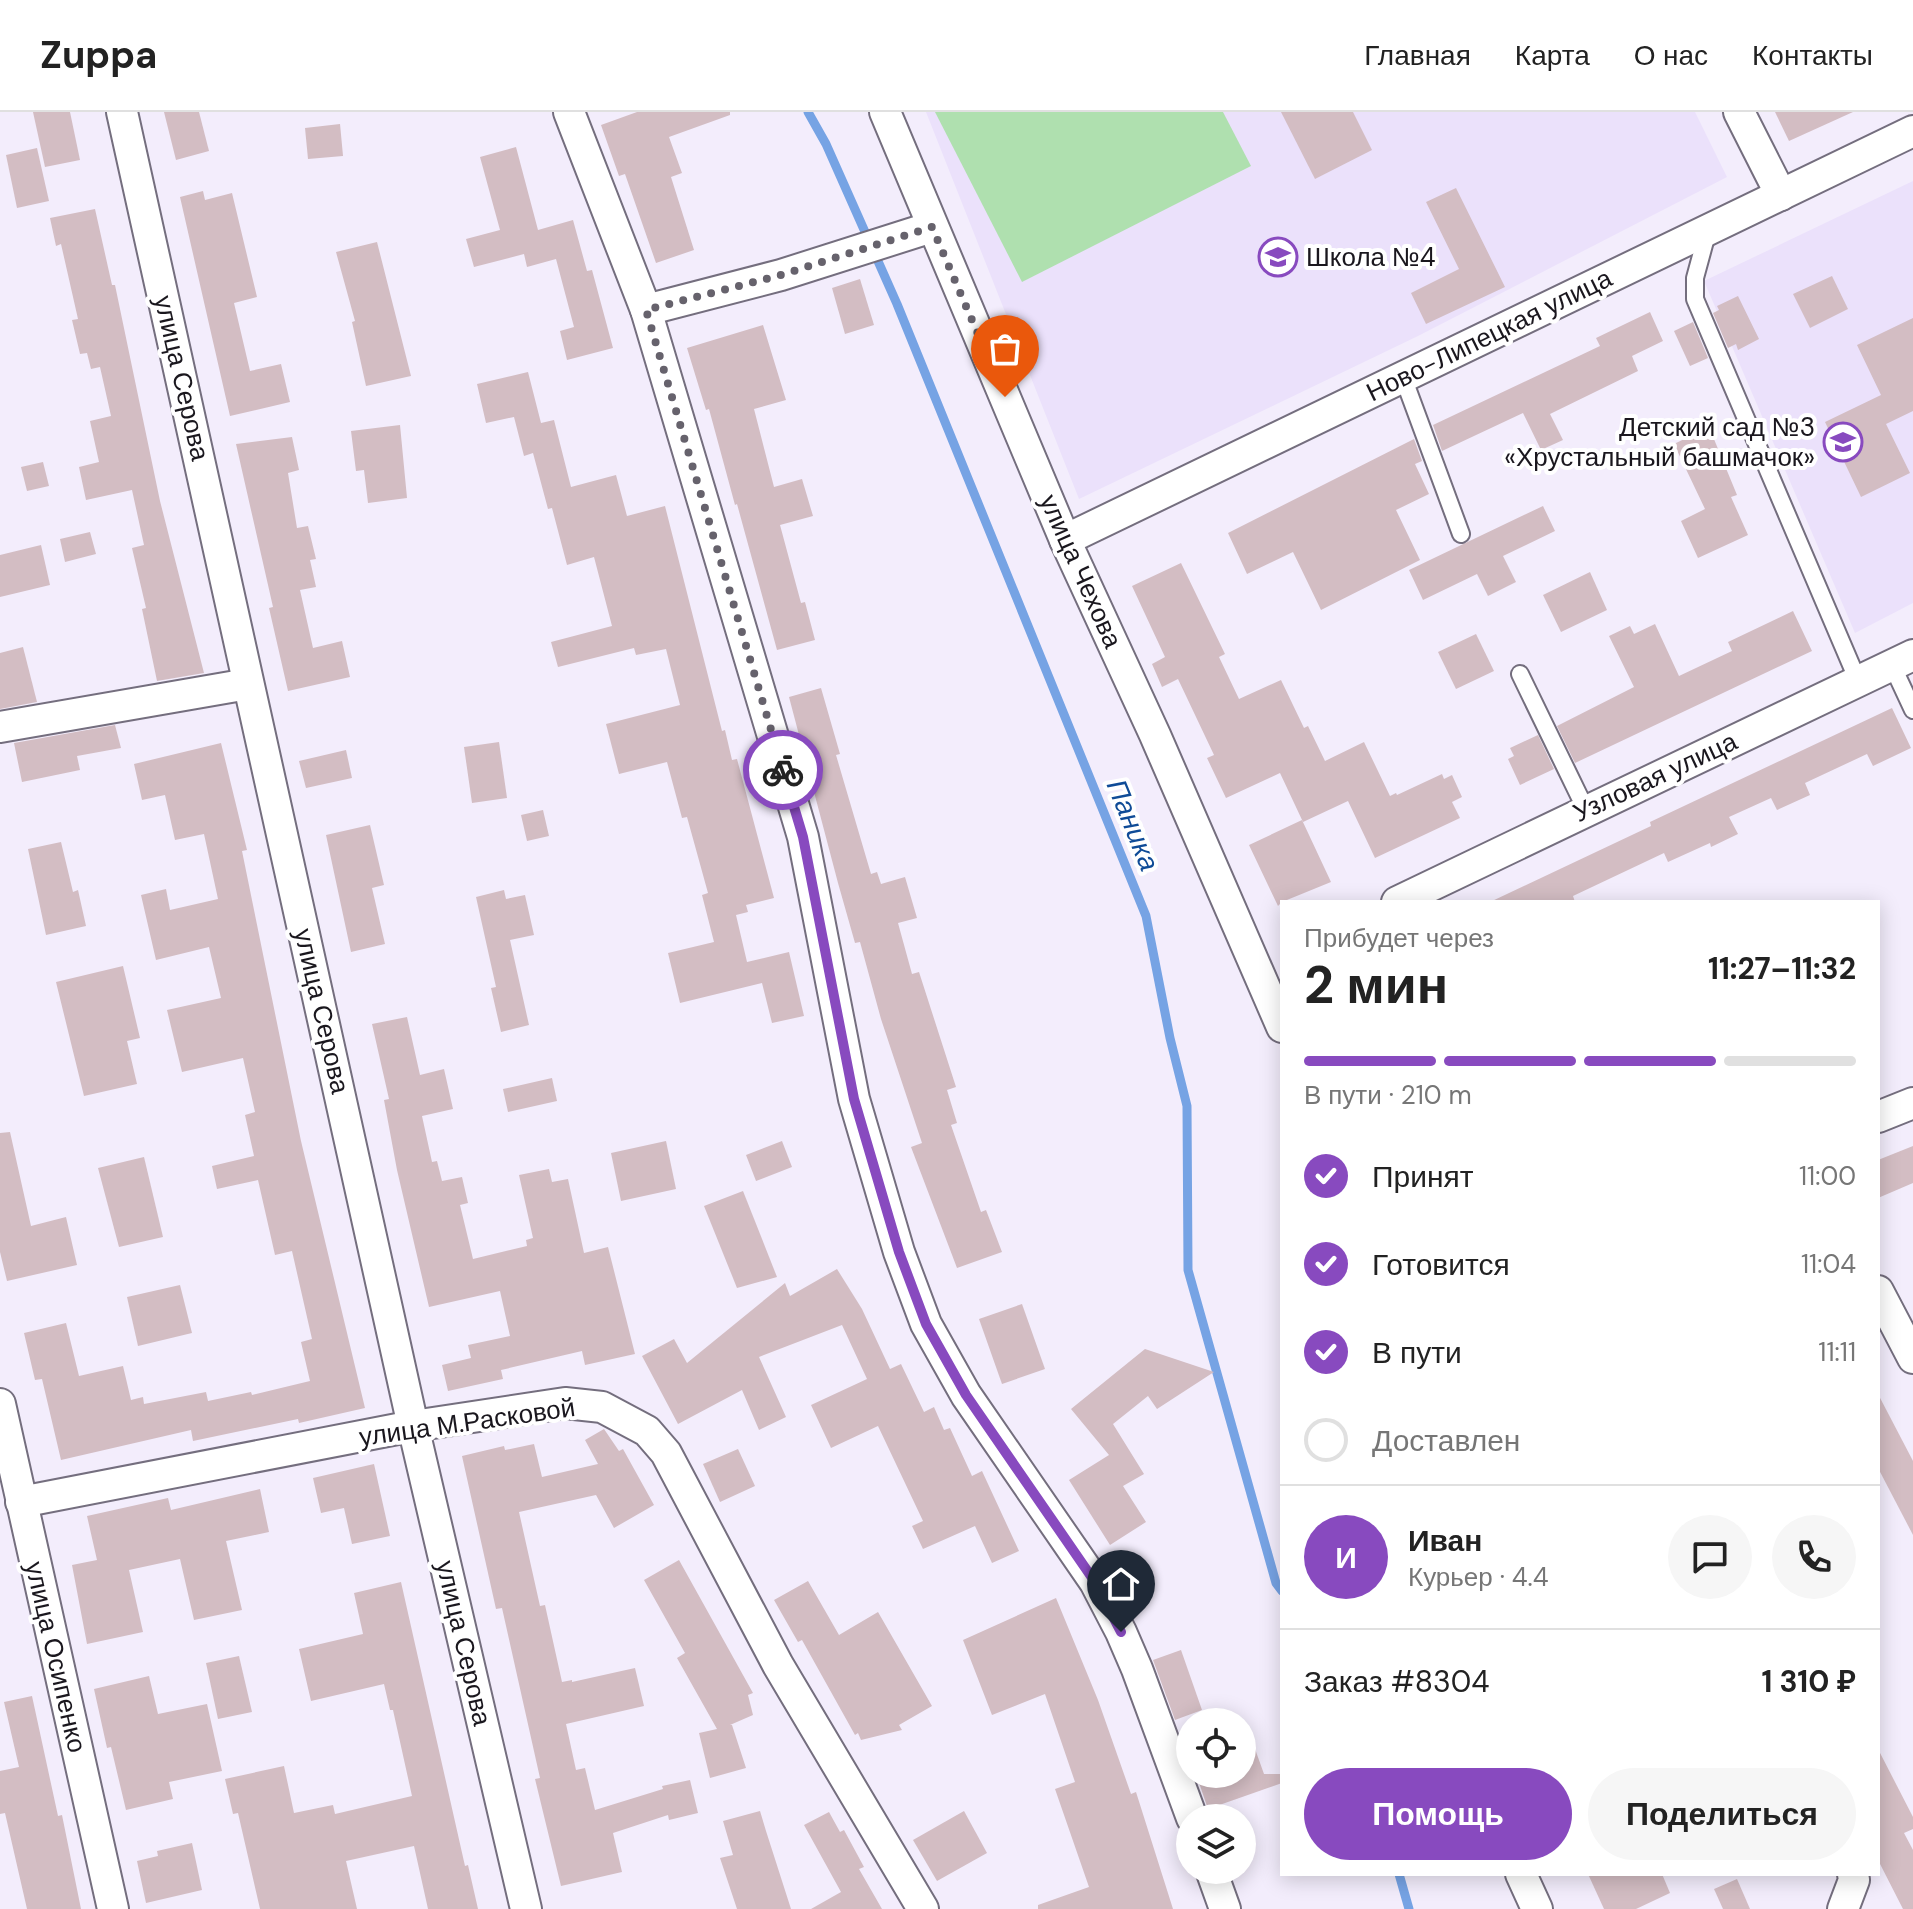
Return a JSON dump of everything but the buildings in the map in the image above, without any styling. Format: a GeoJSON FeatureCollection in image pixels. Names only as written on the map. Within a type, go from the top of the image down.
{"type":"FeatureCollection","features":[{"type":"Feature","properties":{"kind":"street","name":"улица Серова"},"geometry":{"type":"LineString","coordinates":[[122,112],[413,1426],[526,1909]]}},
{"type":"Feature","properties":{"kind":"street"},"geometry":{"type":"LineString","coordinates":[[569,112],[646,310],[803,837],[854,1099],[899,1252],[926,1324],[966,1395],[1095,1582],[1137,1669],[1187,1804]]}},
{"type":"Feature","properties":{"kind":"street","name":"улица Чехова"},"geometry":{"type":"LineString","coordinates":[[885,112],[1065,540],[1155,735],[1272,971],[1280,1016]]}},
{"type":"Feature","properties":{"kind":"street"},"geometry":{"type":"LineString","coordinates":[[1739,112],[1781,195]]}},
{"type":"Feature","properties":{"kind":"street","name":"Ново-Липецкая улица"},"geometry":{"type":"LineString","coordinates":[[1065,540],[1913,131]]}},
{"type":"Feature","properties":{"kind":"street"},"geometry":{"type":"LineString","coordinates":[[646,310],[781,275],[932,227]]}},
{"type":"Feature","properties":{"kind":"street","name":"Узловая улица"},"geometry":{"type":"LineString","coordinates":[[1401,900],[1903,660]]}},
{"type":"Feature","properties":{"kind":"street"},"geometry":{"type":"LineString","coordinates":[[0,727],[248,684]]}},
{"type":"Feature","properties":{"kind":"street"},"geometry":{"type":"LineString","coordinates":[[1880,1116],[1913,1103]]}},
{"type":"Feature","properties":{"kind":"street"},"geometry":{"type":"LineString","coordinates":[[1880,1295],[1913,1358]]}},
{"type":"Feature","properties":{"kind":"street","name":"улица М.Расковой"},"geometry":{"type":"LineString","coordinates":[[21,1502],[413,1426],[565,1403],[602,1407],[647,1431],[666,1453],[778,1665],[923,1909]]}},
{"type":"Feature","properties":{"kind":"street","name":"улица Осипенко"},"geometry":{"type":"LineString","coordinates":[[0,1404],[113,1909]]}},
{"type":"Feature","properties":{"kind":"street"},"geometry":{"type":"LineString","coordinates":[[1522,1876],[1537,1909]]}},
{"type":"Feature","properties":{"kind":"street"},"geometry":{"type":"LineString","coordinates":[[1843,1909],[1853,1876]]}},
{"type":"Feature","properties":{"kind":"street"},"geometry":{"type":"LineString","coordinates":[[1216,1884],[1225,1909]]}},
{"type":"Feature","properties":{"kind":"lane"},"geometry":{"type":"LineString","coordinates":[[1708,230],[1695,278],[1695,299],[1858,681]]}},
{"type":"Feature","properties":{"kind":"lane"},"geometry":{"type":"LineString","coordinates":[[1403,377],[1461,534]]}},
{"type":"Feature","properties":{"kind":"lane"},"geometry":{"type":"LineString","coordinates":[[1903,660],[1913,710]]}},
{"type":"Feature","properties":{"kind":"lane"},"geometry":{"type":"LineString","coordinates":[[1520,674],[1586,810]]}},
{"type":"Feature","properties":{"kind":"shaded area","name":"Школа №4"},"geometry":{"type":"Polygon","coordinates":[[[926,112],[1695,112],[1727,177],[1418,336],[1079,499],[926,112]]]}},
{"type":"Feature","properties":{"kind":"shaded area","name":"Детский сад №3 «Хрустальный башмачок»"},"geometry":{"type":"Polygon","coordinates":[[[1913,181],[1913,603],[1855,633],[1704,281],[1913,181]]]}},
{"type":"Feature","properties":{"kind":"green space"},"geometry":{"type":"Polygon","coordinates":[[[935,112],[1223,112],[1251,166],[1022,282],[935,112]]]}},
{"type":"Feature","properties":{"kind":"waterway","name":"Паника"},"geometry":{"type":"LineString","coordinates":[[808,112],[826,144],[897,304],[1146,916],[1187,1106],[1188,1270],[1280,1588]]}},
{"type":"Feature","properties":{"kind":"waterway","name":"Паника"},"geometry":{"type":"LineString","coordinates":[[1400,1876],[1409,1909]]}},
{"type":"Feature","properties":{"kind":"way so far"},"geometry":{"type":"LineString","coordinates":[[783,770],[646,310],[781,275],[932,227],[1005,397]]}},
{"type":"Feature","properties":{"kind":"place","name":"Школа №4"},"geometry":{"type":"Point","coordinates":[1278,257]}},
{"type":"Feature","properties":{"kind":"place","name":"Детский сад №3 «Хрустальный башмачок»"},"geometry":{"type":"Point","coordinates":[1843,442]}},
{"type":"Feature","properties":{"kind":"route"},"geometry":{"type":"LineString","coordinates":[[783,770],[803,837],[854,1099],[899,1252],[926,1324],[966,1395],[1095,1582],[1121,1632]]}}]}
